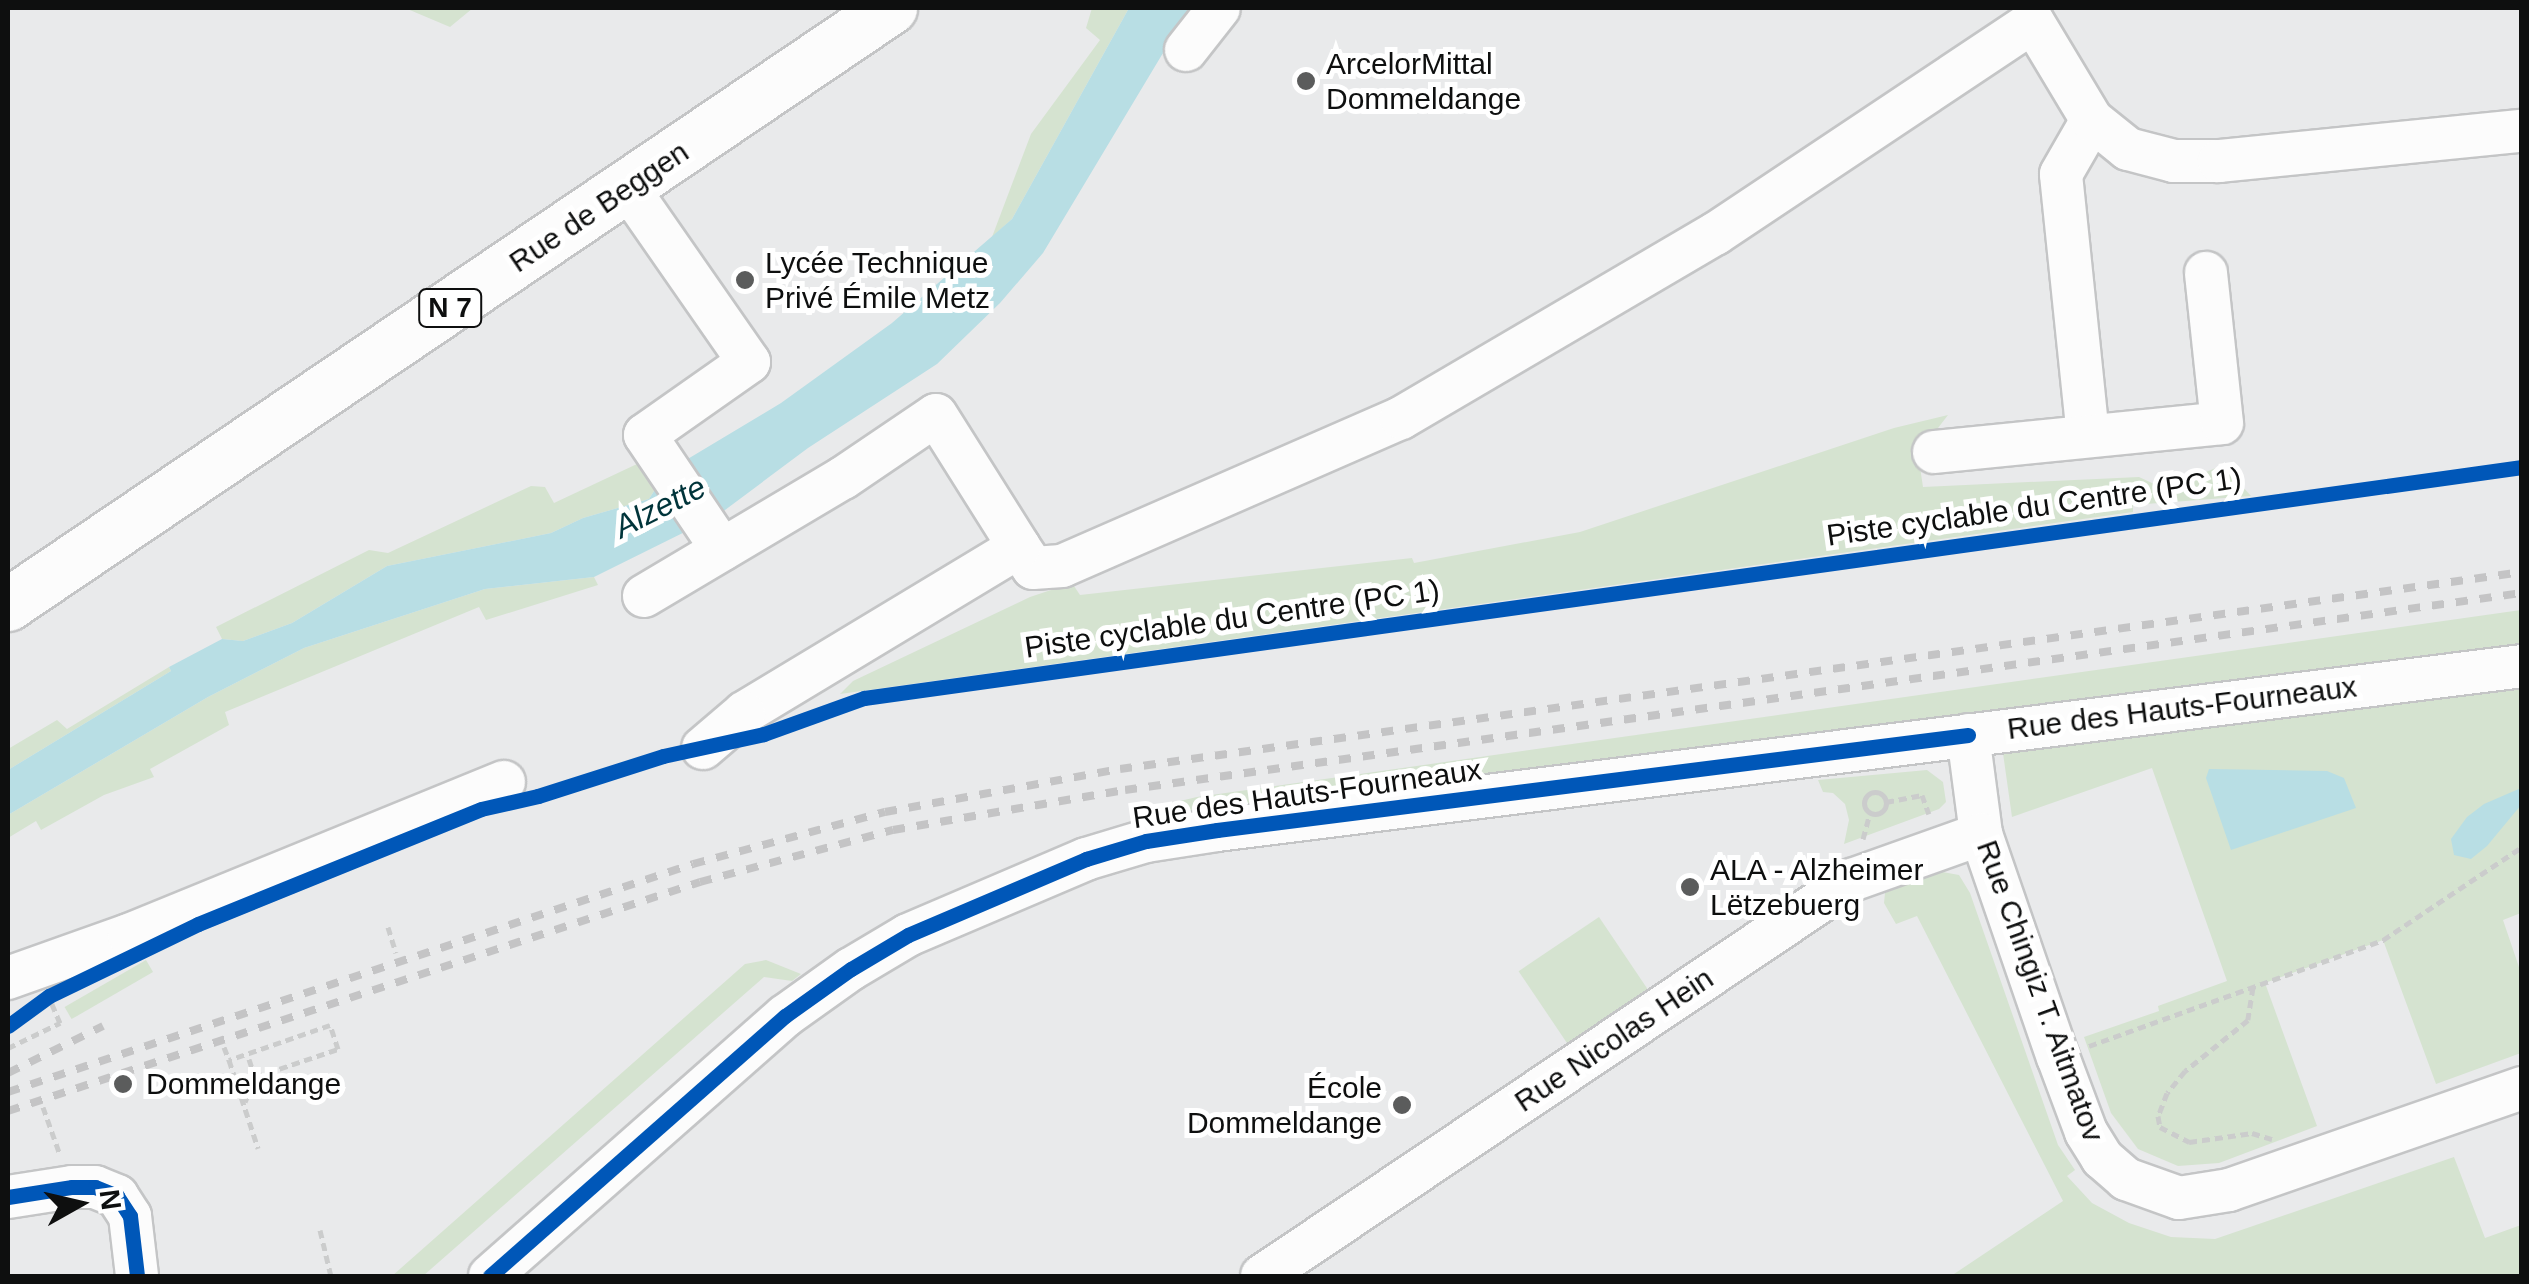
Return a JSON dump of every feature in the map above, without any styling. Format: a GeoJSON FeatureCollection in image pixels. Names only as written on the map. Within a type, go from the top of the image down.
{"type":"FeatureCollection","features":[{"type":"Feature","properties":{"kind":"main road","name":"Rue de Beggen"},"geometry":{"type":"LineString","coordinates":[[8,605],[891,8]]}},
{"type":"Feature","properties":{"kind":"street"},"geometry":{"type":"LineString","coordinates":[[1186,50],[1219,8]]}},
{"type":"Feature","properties":{"kind":"street"},"geometry":{"type":"LineString","coordinates":[[644,596],[716,540],[843,478],[936,416],[1033,568],[1062,566],[1401,418],[1716,234],[2044,15],[2092,120],[2128,148],[2174,161],[2219,161],[2522,131]]}},
{"type":"Feature","properties":{"kind":"street"},"geometry":{"type":"LineString","coordinates":[[2088,436],[2061,174],[2092,120]]}},
{"type":"Feature","properties":{"kind":"street"},"geometry":{"type":"LineString","coordinates":[[628,188],[749,362],[645,435],[716,540]]}},
{"type":"Feature","properties":{"kind":"street"},"geometry":{"type":"LineString","coordinates":[[1934,452],[2222,423],[2206,273]]}},
{"type":"Feature","properties":{"kind":"street"},"geometry":{"type":"LineString","coordinates":[[703,748],[744,714],[1019,547]]}},
{"type":"Feature","properties":{"kind":"street","name":"Rue des Hauts-Fourneaux"},"geometry":{"type":"LineString","coordinates":[[490,1276],[785,1016],[852,968],[908,935],[1086,859],[1146,841],[1217,830],[2522,666]]}},
{"type":"Feature","properties":{"kind":"street","name":"Rue Chingiz T. Aitmatov"},"geometry":{"type":"LineString","coordinates":[[1968,735],[1961,840],[2058,1057],[2086,1132],[2102,1158],[2126,1179],[2179,1198],[2229,1190],[2522,1088]]}},
{"type":"Feature","properties":{"kind":"street"},"geometry":{"type":"LineString","coordinates":[[18,995],[129,935],[504,782]]}},
{"type":"Feature","properties":{"kind":"street","name":"Rue Nicolas Hein"},"geometry":{"type":"LineString","coordinates":[[1262,1276],[1852,880],[1961,840]]}},
{"type":"Feature","properties":{"kind":"street"},"geometry":{"type":"LineString","coordinates":[[8,1197],[72,1187],[95,1188],[116,1196],[130,1216],[138,1276]]}},
{"type":"Feature","properties":{"kind":"path"},"geometry":{"type":"LineString","coordinates":[[1876,792],[1886,802],[1883,810],[1874,814],[1864,802],[1876,792]]}},
{"type":"Feature","properties":{"kind":"path"},"geometry":{"type":"LineString","coordinates":[[1886,802],[1922,796],[1961,840]]}},
{"type":"Feature","properties":{"kind":"path"},"geometry":{"type":"LineString","coordinates":[[2058,1057],[2402,930],[2458,886],[2522,848]]}},
{"type":"Feature","properties":{"kind":"path"},"geometry":{"type":"LineString","coordinates":[[388,926],[396,953]]}},
{"type":"Feature","properties":{"kind":"path"},"geometry":{"type":"LineString","coordinates":[[2253,987],[2248,1020],[2185,1071],[2167,1092],[2158,1116],[2160,1127],[2189,1142],[2266,1136],[2277,1142],[2287,1170]]}},
{"type":"Feature","properties":{"kind":"path"},"geometry":{"type":"LineString","coordinates":[[18,995],[48,996],[65,988]]}},
{"type":"Feature","properties":{"kind":"path"},"geometry":{"type":"LineString","coordinates":[[8,1048],[60,1023],[48,996]]}},
{"type":"Feature","properties":{"kind":"path"},"geometry":{"type":"LineString","coordinates":[[229,1060],[330,1026],[338,1049],[255,1077]]}},
{"type":"Feature","properties":{"kind":"path"},"geometry":{"type":"LineString","coordinates":[[224,1047],[258,1148]]}},
{"type":"Feature","properties":{"kind":"path"},"geometry":{"type":"LineString","coordinates":[[244,1105],[255,1077],[249,1058]]}},
{"type":"Feature","properties":{"kind":"path"},"geometry":{"type":"LineString","coordinates":[[43,1108],[72,1187]]}},
{"type":"Feature","properties":{"kind":"path"},"geometry":{"type":"LineString","coordinates":[[320,1230],[331,1276]]}},
{"type":"Feature","properties":{"kind":"green space"},"geometry":{"type":"Polygon","coordinates":[[[405,8],[473,8],[450,27],[405,8]]]}},
{"type":"Feature","properties":{"kind":"green space"},"geometry":{"type":"Polygon","coordinates":[[[1092,8],[1129,8],[1012,219],[992,237],[1031,134],[1100,40],[1086,28],[1092,8]]]}},
{"type":"Feature","properties":{"kind":"green space"},"geometry":{"type":"Polygon","coordinates":[[[1948,415],[1918,454],[1923,487],[2139,477],[2165,489],[2223,465],[2251,496],[2133,505],[2133,512],[840,694],[853,681],[1030,597],[1072,583],[1080,595],[1412,558],[1414,563],[1580,532],[1894,428],[1948,415]]]}},
{"type":"Feature","properties":{"kind":"green space"},"geometry":{"type":"Polygon","coordinates":[[[654,456],[666,472],[649,499],[583,518],[551,533],[387,566],[292,623],[243,641],[222,639],[216,627],[369,550],[388,553],[531,486],[545,487],[554,503],[654,456]]]}},
{"type":"Feature","properties":{"kind":"green space"},"geometry":{"type":"Polygon","coordinates":[[[594,577],[598,585],[486,620],[479,607],[225,712],[229,725],[150,769],[154,777],[104,795],[41,830],[36,821],[8,838],[8,815],[208,697],[304,648],[485,589],[594,577]]]}},
{"type":"Feature","properties":{"kind":"green space"},"geometry":{"type":"Polygon","coordinates":[[[2521,610],[2521,913],[2503,920],[2521,973],[2521,1053],[2436,1084],[2383,940],[2265,983],[2317,1126],[2219,1163],[2178,1166],[2138,1149],[2111,1113],[2084,1037],[2159,1011],[2158,1006],[2227,981],[2152,768],[2012,817],[2000,732],[1146,841],[1140,818],[1150,808],[1197,797],[2521,610]]]}},
{"type":"Feature","properties":{"kind":"green space"},"geometry":{"type":"Polygon","coordinates":[[[169,667],[171,671],[8,770],[8,749],[57,720],[67,729],[169,667]]]}},
{"type":"Feature","properties":{"kind":"green space"},"geometry":{"type":"Polygon","coordinates":[[[1927,770],[1943,782],[1946,802],[1939,809],[1844,844],[1849,820],[1845,804],[1833,793],[1823,792],[1818,780],[1927,770]]]}},
{"type":"Feature","properties":{"kind":"green space"},"geometry":{"type":"Polygon","coordinates":[[[1937,871],[1959,875],[1970,893],[2058,1145],[2075,1170],[2067,1176],[2092,1203],[2129,1223],[2171,1237],[2215,1239],[2454,1157],[2485,1238],[2521,1225],[2521,1276],[1951,1276],[2063,1201],[1917,916],[1896,924],[1884,903],[1885,893],[1937,871]]]}},
{"type":"Feature","properties":{"kind":"green space"},"geometry":{"type":"Polygon","coordinates":[[[1599,917],[1650,992],[1569,1047],[1519,971],[1599,917]]]}},
{"type":"Feature","properties":{"kind":"green space"},"geometry":{"type":"Polygon","coordinates":[[[146,960],[153,972],[72,1019],[65,1007],[146,960]]]}},
{"type":"Feature","properties":{"kind":"green space"},"geometry":{"type":"Polygon","coordinates":[[[766,960],[801,974],[792,981],[764,977],[423,1276],[392,1276],[745,964],[766,960]]]}},
{"type":"Feature","properties":{"kind":"water","name":"Alzette"},"geometry":{"type":"Polygon","coordinates":[[[1129,8],[1190,8],[1043,253],[1000,303],[937,364],[808,448],[717,516],[594,577],[485,589],[304,648],[208,697],[8,815],[8,770],[171,671],[169,667],[222,639],[243,641],[292,623],[387,566],[551,533],[583,518],[649,499],[666,472],[781,403],[892,323],[1012,219],[1129,8]]]}},
{"type":"Feature","properties":{"kind":"water"},"geometry":{"type":"Polygon","coordinates":[[[2209,769],[2327,771],[2344,778],[2356,808],[2231,850],[2206,778],[2209,769]]]}},
{"type":"Feature","properties":{"kind":"water"},"geometry":{"type":"Polygon","coordinates":[[[2521,788],[2521,805],[2487,846],[2471,859],[2454,855],[2451,839],[2467,817],[2484,804],[2521,788]]]}},
{"type":"Feature","properties":{"kind":"railway"},"geometry":{"type":"LineString","coordinates":[[8,1092],[693,864],[885,812],[1120,769],[2522,572]]}},
{"type":"Feature","properties":{"kind":"railway"},"geometry":{"type":"LineString","coordinates":[[8,1111],[700,882],[893,830],[1125,790],[2522,593]]}},
{"type":"Feature","properties":{"kind":"railway"},"geometry":{"type":"LineString","coordinates":[[8,1073],[103,1026]]}},
{"type":"Feature","properties":{"kind":"cycle path","name":"Piste cyclable du Centre (PC 1)"},"geometry":{"type":"LineString","coordinates":[[8,1026],[49,996],[198,924],[481,809],[538,796],[663,756],[764,734],[864,698],[2522,467]]}},
{"type":"Feature","properties":{"kind":"cycle path"},"geometry":{"type":"LineString","coordinates":[[490,1276],[785,1016],[851,969],[908,935],[1086,859],[1146,841],[1217,830],[1968,735]]}},
{"type":"Feature","properties":{"kind":"cycle path"},"geometry":{"type":"LineString","coordinates":[[8,1197],[72,1187],[95,1187],[117,1196],[130,1216],[137,1276]]}},
{"type":"Feature","properties":{"kind":"place","name":"ArcelorMittal Dommeldange"},"geometry":{"type":"Point","coordinates":[1306,81]}},
{"type":"Feature","properties":{"kind":"place","name":"Lycée Technique Privé Émile Metz"},"geometry":{"type":"Point","coordinates":[745,280]}},
{"type":"Feature","properties":{"kind":"place","name":"ALA - Alzheimer Lëtzebuerg"},"geometry":{"type":"Point","coordinates":[1690,887]}},
{"type":"Feature","properties":{"kind":"place","name":"Dommeldange"},"geometry":{"type":"Point","coordinates":[123,1084]}},
{"type":"Feature","properties":{"kind":"place","name":"École Dommeldange"},"geometry":{"type":"Point","coordinates":[1402,1105]}}]}
